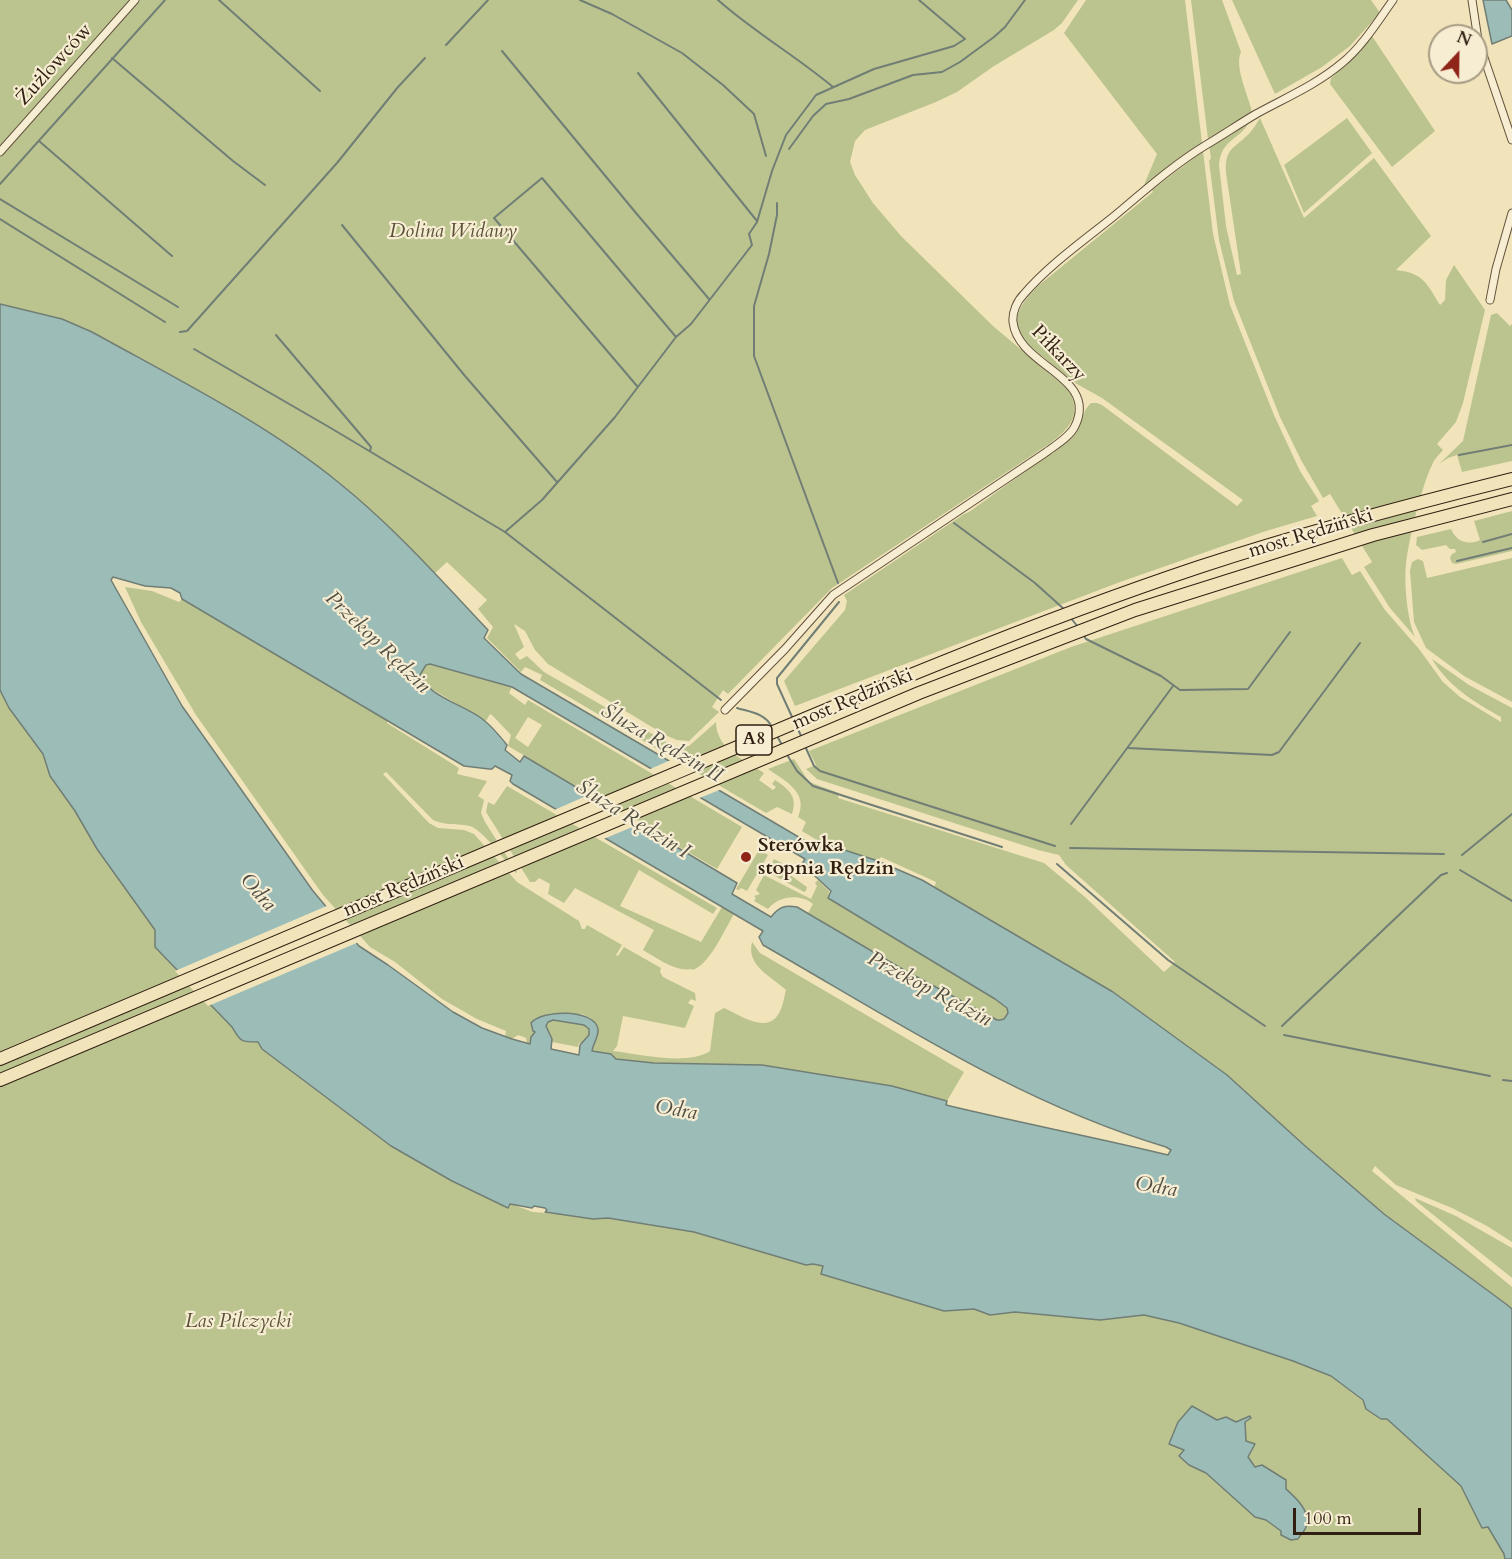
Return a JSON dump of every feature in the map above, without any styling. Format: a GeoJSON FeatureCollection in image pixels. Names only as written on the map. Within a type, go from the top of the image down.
{"type":"FeatureCollection","features":[{"type":"Feature","properties":{"kind":"highway","name":"most Rędziński"},"geometry":{"type":"LineString","coordinates":[[0,1059],[929,667],[1200,567],[1290,538],[1512,479]]}},
{"type":"Feature","properties":{"kind":"highway","name":"most Rędziński"},"geometry":{"type":"LineString","coordinates":[[0,1080],[940,685],[1135,610],[1362,538],[1512,499]]}},
{"type":"Feature","properties":{"kind":"street","name":"Żużlowców"},"geometry":{"type":"LineString","coordinates":[[0,152],[135,0]]}},
{"type":"Feature","properties":{"kind":"street","name":"Piłkarzy"},"geometry":{"type":"LineString","coordinates":[[726,710],[833,595],[1045,453],[1075,428],[1079,409],[1078,398],[1072,388],[1027,351],[1018,341],[1014,330],[1012,317],[1018,300],[1031,285],[1093,232],[1188,157],[1254,115],[1322,78],[1342,63],[1359,45],[1393,0]]}},
{"type":"Feature","properties":{"kind":"street"},"geometry":{"type":"LineString","coordinates":[[1472,0],[1478,40],[1512,140]]}},
{"type":"Feature","properties":{"kind":"street"},"geometry":{"type":"LineString","coordinates":[[1490,300],[1512,213]]}},
{"type":"Feature","properties":{"kind":"green space","name":"Dolina Widawy"},"geometry":{"type":"Polygon","coordinates":[[[0,0],[1078,0],[1062,23],[1054,30],[994,66],[957,92],[865,130],[855,141],[850,162],[855,175],[873,203],[901,236],[993,326],[1069,390],[1074,407],[1072,421],[1049,444],[832,588],[728,694],[723,690],[712,707],[719,712],[689,741],[677,740],[665,735],[548,664],[535,650],[525,631],[514,624],[524,647],[515,654],[520,660],[527,656],[544,672],[675,747],[689,746],[716,722],[717,731],[726,747],[764,773],[759,780],[773,790],[776,787],[772,784],[775,780],[791,794],[794,803],[792,814],[777,807],[766,813],[540,680],[542,675],[525,667],[521,672],[487,638],[493,627],[478,609],[487,600],[447,562],[435,573],[381,519],[337,481],[268,432],[92,332],[0,304],[0,0]]]}},
{"type":"Feature","properties":{"kind":"green space"},"geometry":{"type":"Polygon","coordinates":[[[1086,0],[1185,0],[1202,143],[1145,187],[1157,154],[1064,33],[1086,0]]]}},
{"type":"Feature","properties":{"kind":"green space"},"geometry":{"type":"Polygon","coordinates":[[[1191,0],[1222,0],[1241,52],[1240,73],[1252,112],[1208,139],[1191,0]]]}},
{"type":"Feature","properties":{"kind":"green space"},"geometry":{"type":"Polygon","coordinates":[[[1232,0],[1371,0],[1380,13],[1350,46],[1322,67],[1275,94],[1232,0]]]}},
{"type":"Feature","properties":{"kind":"green space"},"geometry":{"type":"Polygon","coordinates":[[[1372,36],[1435,131],[1392,167],[1330,84],[1331,78],[1372,36]]]}},
{"type":"Feature","properties":{"kind":"green space"},"geometry":{"type":"Polygon","coordinates":[[[1260,118],[1304,218],[1374,158],[1431,236],[1396,270],[1419,277],[1428,285],[1440,305],[1445,300],[1446,280],[1454,265],[1485,310],[1463,403],[1456,422],[1437,444],[1443,450],[1434,461],[1428,475],[1413,527],[1405,581],[1408,611],[1415,637],[1390,608],[1364,567],[1372,562],[1330,494],[1323,498],[1301,460],[1280,417],[1234,301],[1219,240],[1209,146],[1249,122],[1223,150],[1219,165],[1226,226],[1237,275],[1241,274],[1226,173],[1227,157],[1260,118]]]}},
{"type":"Feature","properties":{"kind":"green space"},"geometry":{"type":"Polygon","coordinates":[[[1347,118],[1372,153],[1304,213],[1284,165],[1347,118]]]}},
{"type":"Feature","properties":{"kind":"green space"},"geometry":{"type":"Polygon","coordinates":[[[1203,151],[1213,234],[1230,305],[1274,415],[1300,471],[1319,501],[1311,506],[1317,516],[1266,531],[1120,582],[795,706],[784,681],[845,610],[847,601],[844,595],[969,512],[1062,445],[1076,431],[1091,403],[1102,405],[1237,506],[1243,500],[1102,398],[1077,384],[1028,345],[1018,329],[1017,321],[1021,307],[1038,286],[1153,192],[1152,190],[1203,151]]]}},
{"type":"Feature","properties":{"kind":"green space"},"geometry":{"type":"Polygon","coordinates":[[[1497,313],[1510,326],[1512,324],[1512,461],[1462,472],[1457,455],[1439,464],[1463,441],[1491,315],[1497,313]]]}},
{"type":"Feature","properties":{"kind":"green space"},"geometry":{"type":"Polygon","coordinates":[[[1512,511],[1512,551],[1456,564],[1452,563],[1450,558],[1456,552],[1455,549],[1450,549],[1446,545],[1422,550],[1416,545],[1417,537],[1451,529],[1456,537],[1463,541],[1475,542],[1480,540],[1474,521],[1512,511]]]}},
{"type":"Feature","properties":{"kind":"green space"},"geometry":{"type":"Polygon","coordinates":[[[1342,558],[1352,575],[1360,571],[1385,610],[1419,649],[1443,682],[1460,697],[1501,722],[1501,717],[1454,685],[1438,669],[1432,659],[1469,685],[1512,708],[1512,1242],[1452,1208],[1396,1185],[1375,1166],[1372,1171],[1512,1287],[1512,1309],[1384,1214],[1227,1075],[1113,992],[934,888],[936,882],[881,857],[878,861],[825,845],[802,831],[806,822],[798,817],[801,808],[798,794],[788,783],[768,769],[794,759],[809,782],[839,793],[838,798],[1044,863],[1085,897],[1164,972],[1175,962],[1066,865],[1059,855],[817,779],[806,769],[816,765],[809,751],[1071,647],[1342,558]]]}},
{"type":"Feature","properties":{"kind":"green space"},"geometry":{"type":"Polygon","coordinates":[[[1512,558],[1512,702],[1464,676],[1426,648],[1414,622],[1410,571],[1412,562],[1418,559],[1423,561],[1427,578],[1512,558]]]}},
{"type":"Feature","properties":{"kind":"green space"},"geometry":{"type":"Polygon","coordinates":[[[125,587],[152,591],[179,602],[182,599],[387,720],[387,723],[459,768],[457,774],[487,781],[478,796],[484,800],[481,813],[516,873],[476,829],[433,820],[386,772],[383,774],[429,823],[438,828],[464,830],[474,834],[517,882],[579,921],[582,929],[585,929],[587,925],[622,945],[616,955],[618,956],[624,947],[661,968],[660,972],[663,977],[695,993],[696,1001],[691,999],[688,1003],[694,1006],[685,1028],[623,1016],[617,1046],[613,1051],[663,1058],[689,1058],[710,1051],[715,1013],[724,1008],[761,1023],[774,1019],[782,1008],[786,990],[756,964],[751,950],[752,942],[760,953],[964,1072],[947,1101],[892,1086],[762,1065],[654,1063],[616,1059],[611,1054],[592,1052],[598,1031],[591,1018],[582,1014],[576,1016],[552,1013],[535,1019],[536,1032],[531,1039],[531,1044],[527,1043],[526,1038],[518,1035],[512,1039],[505,1037],[506,1031],[477,1019],[442,999],[395,962],[370,947],[323,895],[196,715],[141,622],[125,587]]]}},
{"type":"Feature","properties":{"kind":"green space"},"geometry":{"type":"Polygon","coordinates":[[[430,664],[512,687],[509,693],[525,705],[528,700],[742,827],[717,869],[508,746],[511,735],[492,715],[490,714],[486,721],[425,685],[420,675],[426,665],[430,664]],[[528,717],[515,738],[528,747],[542,725],[528,717]]]}},
{"type":"Feature","properties":{"kind":"green space","name":"Las Pilczycki"},"geometry":{"type":"Polygon","coordinates":[[[0,687],[258,1042],[511,1204],[533,1212],[602,1217],[694,1232],[1144,1315],[1198,1326],[1294,1360],[1331,1376],[1363,1401],[1366,1409],[1381,1419],[1387,1419],[1461,1486],[1482,1528],[1488,1526],[1505,1559],[0,1559],[0,687]]]}},
{"type":"Feature","properties":{"kind":"green space"},"geometry":{"type":"Polygon","coordinates":[[[507,786],[717,908],[713,914],[639,870],[620,906],[701,942],[722,907],[734,914],[704,962],[692,970],[666,964],[643,950],[654,930],[575,888],[564,903],[548,894],[550,884],[539,878],[535,882],[530,882],[486,812],[488,802],[494,805],[507,786]]]}},
{"type":"Feature","properties":{"kind":"green space"},"geometry":{"type":"Polygon","coordinates":[[[759,850],[768,855],[747,891],[741,888],[736,889],[759,850]]]}},
{"type":"Feature","properties":{"kind":"green space"},"geometry":{"type":"Polygon","coordinates":[[[774,859],[782,863],[783,870],[807,887],[806,891],[768,872],[774,859]]]}},
{"type":"Feature","properties":{"kind":"green space"},"geometry":{"type":"Polygon","coordinates":[[[764,875],[811,899],[818,880],[829,891],[828,898],[995,999],[1007,1008],[1008,1013],[1004,1019],[997,1020],[904,970],[808,913],[813,904],[802,898],[789,897],[777,901],[768,909],[754,901],[756,898],[754,896],[760,894],[756,890],[764,875]]]}},
{"type":"Feature","properties":{"kind":"green space"},"geometry":{"type":"Polygon","coordinates":[[[553,1020],[584,1025],[589,1029],[589,1035],[582,1043],[579,1043],[578,1047],[552,1042],[546,1026],[553,1020]]]}},
{"type":"Feature","properties":{"kind":"green space"},"geometry":{"type":"Polygon","coordinates":[[[1415,1198],[1456,1216],[1512,1248],[1512,1278],[1416,1201],[1415,1198]]]}},
{"type":"Feature","properties":{"kind":"water"},"geometry":{"type":"Polygon","coordinates":[[[1483,0],[1506,0],[1512,10],[1512,36],[1492,44],[1483,0]]]}},
{"type":"Feature","properties":{"kind":"water"},"geometry":{"type":"Polygon","coordinates":[[[0,304],[62,319],[92,332],[250,420],[310,460],[358,499],[416,553],[488,630],[484,638],[521,674],[814,846],[817,841],[878,861],[922,880],[1113,992],[1227,1075],[1384,1214],[1506,1304],[1512,1309],[1512,1559],[1505,1559],[1488,1527],[1482,1528],[1461,1486],[1387,1419],[1381,1419],[1366,1409],[1363,1400],[1331,1376],[1293,1361],[1179,1323],[1144,1315],[1100,1320],[1015,1312],[990,1315],[974,1309],[944,1311],[821,1274],[823,1266],[806,1265],[694,1232],[608,1218],[593,1219],[545,1212],[547,1210],[545,1208],[534,1206],[532,1208],[510,1204],[508,1208],[452,1181],[391,1146],[262,1049],[258,1042],[241,1040],[232,1027],[155,947],[155,930],[97,849],[75,811],[50,776],[43,754],[9,708],[0,690],[0,304]],[[113,577],[111,580],[182,706],[313,891],[359,946],[453,1012],[482,1028],[530,1044],[535,1032],[531,1023],[537,1018],[556,1013],[568,1013],[595,1022],[598,1034],[592,1051],[611,1054],[616,1059],[654,1063],[762,1065],[892,1086],[947,1101],[946,1105],[974,1112],[1168,1155],[1171,1150],[1060,1108],[1009,1084],[910,1031],[763,945],[759,937],[763,931],[513,784],[510,781],[512,775],[495,766],[489,769],[464,766],[182,599],[180,593],[171,588],[145,586],[113,577]],[[430,664],[426,665],[420,675],[423,682],[437,694],[485,721],[507,745],[505,750],[520,762],[524,756],[737,883],[732,894],[771,917],[782,907],[797,907],[904,970],[997,1020],[1004,1019],[1008,1013],[1007,1008],[995,999],[828,898],[831,891],[802,864],[805,859],[512,687],[430,664]],[[553,1020],[546,1026],[552,1039],[551,1049],[579,1055],[580,1045],[589,1035],[589,1029],[584,1025],[553,1020]]]}},
{"type":"Feature","properties":{"kind":"water"},"geometry":{"type":"Polygon","coordinates":[[[1192,1406],[1217,1420],[1226,1417],[1236,1422],[1250,1416],[1251,1418],[1245,1422],[1246,1441],[1255,1444],[1248,1457],[1255,1467],[1262,1465],[1286,1480],[1286,1489],[1305,1510],[1307,1521],[1298,1539],[1291,1540],[1281,1535],[1281,1531],[1266,1520],[1255,1517],[1206,1473],[1189,1465],[1179,1456],[1184,1450],[1169,1444],[1178,1422],[1192,1406]]]}},
{"type":"Feature","properties":{"kind":"pier"},"geometry":{"type":"Polygon","coordinates":[[[673,759],[722,789],[697,799],[648,770],[673,759]]]}},
{"type":"Feature","properties":{"kind":"pier"},"geometry":{"type":"Polygon","coordinates":[[[593,793],[642,823],[601,840],[552,811],[593,793]]]}},
{"type":"Feature","properties":{"kind":"pier"},"geometry":{"type":"Polygon","coordinates":[[[329,905],[359,942],[208,1006],[175,971],[329,905]]]}},
{"type":"Feature","properties":{"kind":"waterway"},"geometry":{"type":"LineString","coordinates":[[0,184],[165,0]]}},
{"type":"Feature","properties":{"kind":"waterway"},"geometry":{"type":"LineString","coordinates":[[219,0],[320,91]]}},
{"type":"Feature","properties":{"kind":"waterway"},"geometry":{"type":"LineString","coordinates":[[446,45],[488,0]]}},
{"type":"Feature","properties":{"kind":"waterway"},"geometry":{"type":"LineString","coordinates":[[580,0],[612,14],[682,53],[723,85],[754,114],[766,156]]}},
{"type":"Feature","properties":{"kind":"waterway"},"geometry":{"type":"LineString","coordinates":[[718,0],[833,87]]}},
{"type":"Feature","properties":{"kind":"waterway"},"geometry":{"type":"LineString","coordinates":[[505,532],[542,500],[615,417],[676,337],[691,324],[752,245],[749,234],[757,222],[772,171],[786,135],[816,95],[874,69],[954,46],[965,39],[919,0]]}},
{"type":"Feature","properties":{"kind":"waterway"},"geometry":{"type":"LineString","coordinates":[[789,149],[813,116],[826,104],[849,99],[913,75],[942,72],[994,37],[1005,27],[1025,0]]}},
{"type":"Feature","properties":{"kind":"waterway"},"geometry":{"type":"LineString","coordinates":[[502,51],[709,299]]}},
{"type":"Feature","properties":{"kind":"waterway"},"geometry":{"type":"LineString","coordinates":[[112,58],[233,161],[265,185]]}},
{"type":"Feature","properties":{"kind":"waterway"},"geometry":{"type":"LineString","coordinates":[[180,332],[187,331],[337,163],[398,87],[425,58]]}},
{"type":"Feature","properties":{"kind":"waterway"},"geometry":{"type":"LineString","coordinates":[[638,73],[757,221]]}},
{"type":"Feature","properties":{"kind":"waterway"},"geometry":{"type":"LineString","coordinates":[[39,141],[172,256]]}},
{"type":"Feature","properties":{"kind":"waterway"},"geometry":{"type":"LineString","coordinates":[[637,386],[494,218],[542,178],[676,337]]}},
{"type":"Feature","properties":{"kind":"waterway"},"geometry":{"type":"LineString","coordinates":[[0,199],[178,307]]}},
{"type":"Feature","properties":{"kind":"waterway"},"geometry":{"type":"LineString","coordinates":[[777,203],[777,215],[769,254],[754,306],[754,356],[838,583]]}},
{"type":"Feature","properties":{"kind":"waterway"},"geometry":{"type":"LineString","coordinates":[[0,219],[165,322]]}},
{"type":"Feature","properties":{"kind":"waterway"},"geometry":{"type":"LineString","coordinates":[[342,225],[465,376],[557,482]]}},
{"type":"Feature","properties":{"kind":"waterway"},"geometry":{"type":"LineString","coordinates":[[276,335],[371,447],[370,451]]}},
{"type":"Feature","properties":{"kind":"waterway"},"geometry":{"type":"LineString","coordinates":[[194,349],[505,532],[721,700]]}},
{"type":"Feature","properties":{"kind":"waterway"},"geometry":{"type":"LineString","coordinates":[[1459,455],[1512,445]]}},
{"type":"Feature","properties":{"kind":"waterway"},"geometry":{"type":"LineString","coordinates":[[954,523],[1035,583],[1065,610]]}},
{"type":"Feature","properties":{"kind":"waterway"},"geometry":{"type":"LineString","coordinates":[[1483,542],[1512,534]]}},
{"type":"Feature","properties":{"kind":"waterway"},"geometry":{"type":"LineString","coordinates":[[1457,561],[1512,548]]}},
{"type":"Feature","properties":{"kind":"waterway"},"geometry":{"type":"LineString","coordinates":[[793,719],[777,684],[777,678],[839,602]]}},
{"type":"Feature","properties":{"kind":"waterway"},"geometry":{"type":"LineString","coordinates":[[1070,617],[1078,627]]}},
{"type":"Feature","properties":{"kind":"waterway"},"geometry":{"type":"LineString","coordinates":[[1083,634],[1086,639],[1161,676],[1180,690],[1248,689],[1290,632]]}},
{"type":"Feature","properties":{"kind":"waterway"},"geometry":{"type":"LineString","coordinates":[[1128,748],[1272,755],[1279,752],[1360,643]]}},
{"type":"Feature","properties":{"kind":"waterway"},"geometry":{"type":"LineString","coordinates":[[1071,824],[1173,686]]}},
{"type":"Feature","properties":{"kind":"waterway"},"geometry":{"type":"LineString","coordinates":[[737,708],[761,716],[772,727]]}},
{"type":"Feature","properties":{"kind":"waterway"},"geometry":{"type":"LineString","coordinates":[[797,727],[802,738]]}},
{"type":"Feature","properties":{"kind":"waterway"},"geometry":{"type":"LineString","coordinates":[[776,734],[782,745]]}},
{"type":"Feature","properties":{"kind":"waterway"},"geometry":{"type":"LineString","coordinates":[[805,746],[814,766],[820,771],[1055,846]]}},
{"type":"Feature","properties":{"kind":"waterway"},"geometry":{"type":"LineString","coordinates":[[786,753],[797,771],[813,786],[1002,847]]}},
{"type":"Feature","properties":{"kind":"waterway"},"geometry":{"type":"LineString","coordinates":[[1462,855],[1512,814]]}},
{"type":"Feature","properties":{"kind":"waterway"},"geometry":{"type":"LineString","coordinates":[[1070,848],[1444,854]]}},
{"type":"Feature","properties":{"kind":"waterway"},"geometry":{"type":"LineString","coordinates":[[1057,864],[1168,960],[1265,1026]]}},
{"type":"Feature","properties":{"kind":"waterway"},"geometry":{"type":"LineString","coordinates":[[1460,870],[1512,901]]}},
{"type":"Feature","properties":{"kind":"waterway"},"geometry":{"type":"LineString","coordinates":[[1282,1026],[1441,875],[1447,873]]}},
{"type":"Feature","properties":{"kind":"waterway"},"geometry":{"type":"LineString","coordinates":[[1284,1035],[1490,1076]]}},
{"type":"Feature","properties":{"kind":"waterway"},"geometry":{"type":"LineString","coordinates":[[1503,1080],[1512,1081]]}},
{"type":"Feature","properties":{"kind":"place","name":"Sterówka stopnia Rędzin"},"geometry":{"type":"Point","coordinates":[746,857]}},
{"type":"Feature","properties":{"kind":"water label","name":"Przekop Rędzin"},"geometry":{"type":"Point","coordinates":[377,643]}},
{"type":"Feature","properties":{"kind":"water label","name":"Śluza Rędzin II"},"geometry":{"type":"Point","coordinates":[661,744]}},
{"type":"Feature","properties":{"kind":"water label","name":"Śluza Rędzin I"},"geometry":{"type":"Point","coordinates":[632,820]}},
{"type":"Feature","properties":{"kind":"water label","name":"Odra"},"geometry":{"type":"Point","coordinates":[257,893]}},
{"type":"Feature","properties":{"kind":"water label","name":"Przekop Rędzin"},"geometry":{"type":"Point","coordinates":[929,990]}},
{"type":"Feature","properties":{"kind":"water label","name":"Odra"},"geometry":{"type":"Point","coordinates":[676,1111]}},
{"type":"Feature","properties":{"kind":"water label","name":"Odra"},"geometry":{"type":"Point","coordinates":[1156,1188]}}]}
